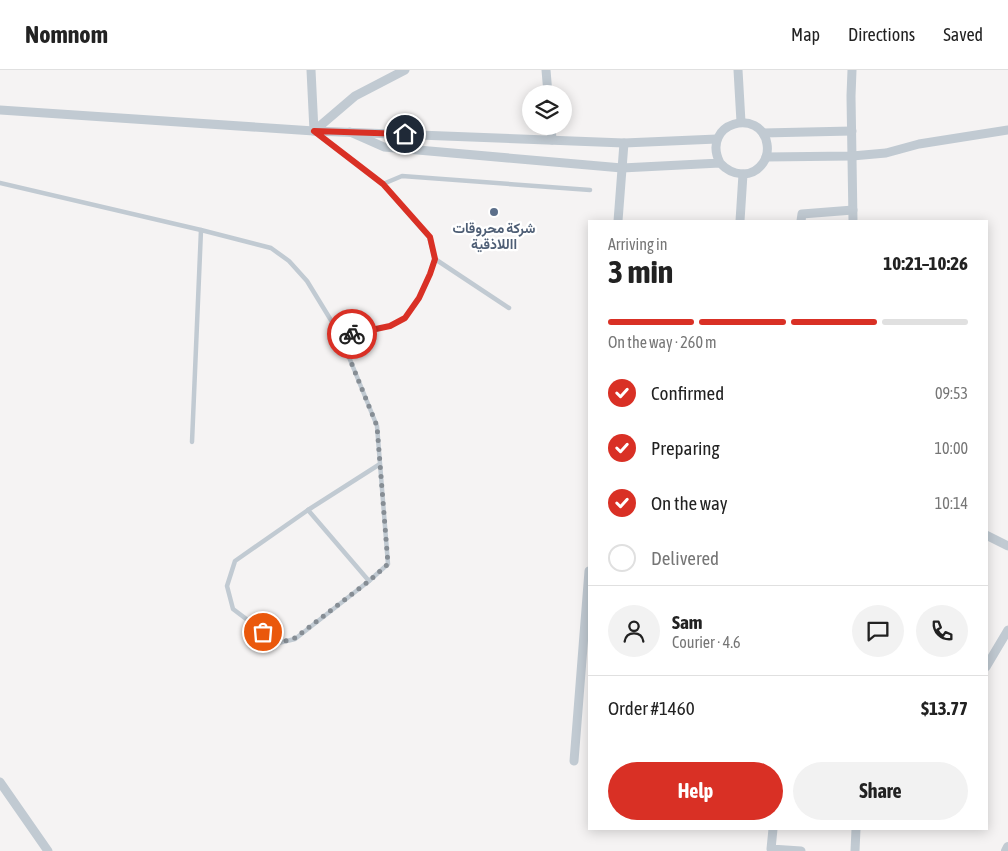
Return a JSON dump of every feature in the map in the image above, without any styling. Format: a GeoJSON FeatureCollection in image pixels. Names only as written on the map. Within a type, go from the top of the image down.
{"type":"FeatureCollection","features":[{"type":"Feature","properties":{"kind":"street"},"geometry":{"type":"LineString","coordinates":[[311,70],[314,131]]}},
{"type":"Feature","properties":{"kind":"street"},"geometry":{"type":"LineString","coordinates":[[314,131],[355,96],[406,70]]}},
{"type":"Feature","properties":{"kind":"street"},"geometry":{"type":"LineString","coordinates":[[546,70],[547,85]]}},
{"type":"Feature","properties":{"kind":"street"},"geometry":{"type":"LineString","coordinates":[[738,70],[741,122]]}},
{"type":"Feature","properties":{"kind":"street"},"geometry":{"type":"LineString","coordinates":[[852,70],[853,220]]}},
{"type":"Feature","properties":{"kind":"street"},"geometry":{"type":"LineString","coordinates":[[0,110],[314,131],[624,143],[717,139]]}},
{"type":"Feature","properties":{"kind":"street"},"geometry":{"type":"LineString","coordinates":[[741,122],[757,127],[763,133],[768,149],[766,157],[757,169],[743,174],[734,173],[726,170],[720,163],[716,156],[715,147],[717,139],[726,127],[741,122]]}},
{"type":"Feature","properties":{"kind":"street"},"geometry":{"type":"LineString","coordinates":[[766,157],[852,156],[886,153],[919,144],[1008,130]]}},
{"type":"Feature","properties":{"kind":"street"},"geometry":{"type":"LineString","coordinates":[[763,133],[852,131]]}},
{"type":"Feature","properties":{"kind":"street"},"geometry":{"type":"LineString","coordinates":[[350,132],[384,147],[622,168],[720,163]]}},
{"type":"Feature","properties":{"kind":"street"},"geometry":{"type":"LineString","coordinates":[[552,135],[552,140]]}},
{"type":"Feature","properties":{"kind":"street"},"geometry":{"type":"LineString","coordinates":[[618,220],[624,143]]}},
{"type":"Feature","properties":{"kind":"street"},"geometry":{"type":"LineString","coordinates":[[740,220],[743,174]]}},
{"type":"Feature","properties":{"kind":"street"},"geometry":{"type":"LineString","coordinates":[[801,220],[802,214],[853,210]]}},
{"type":"Feature","properties":{"kind":"street"},"geometry":{"type":"LineString","coordinates":[[988,535],[1008,546]]}},
{"type":"Feature","properties":{"kind":"street"},"geometry":{"type":"LineString","coordinates":[[574,761],[588,584]]}},
{"type":"Feature","properties":{"kind":"street"},"geometry":{"type":"LineString","coordinates":[[988,664],[1008,630]]}},
{"type":"Feature","properties":{"kind":"street"},"geometry":{"type":"LineString","coordinates":[[0,782],[48,851]]}},
{"type":"Feature","properties":{"kind":"street"},"geometry":{"type":"LineString","coordinates":[[773,830],[771,849],[801,851]]}},
{"type":"Feature","properties":{"kind":"street"},"geometry":{"type":"LineString","coordinates":[[856,830],[856,851]]}},
{"type":"Feature","properties":{"kind":"street"},"geometry":{"type":"LineString","coordinates":[[1006,851],[1008,847]]}},
{"type":"Feature","properties":{"kind":"lane"},"geometry":{"type":"LineString","coordinates":[[314,131],[383,184],[430,237],[435,259],[419,298],[405,318],[383,328],[360,334],[340,335]]}},
{"type":"Feature","properties":{"kind":"lane"},"geometry":{"type":"LineString","coordinates":[[383,184],[402,176],[590,190]]}},
{"type":"Feature","properties":{"kind":"lane"},"geometry":{"type":"LineString","coordinates":[[0,183],[271,248],[289,261],[307,281],[340,335],[377,426],[388,564],[295,638],[278,643],[234,610],[227,586],[235,561],[308,510],[380,464]]}},
{"type":"Feature","properties":{"kind":"lane"},"geometry":{"type":"LineString","coordinates":[[192,442],[201,230]]}},
{"type":"Feature","properties":{"kind":"lane"},"geometry":{"type":"LineString","coordinates":[[435,259],[509,308]]}},
{"type":"Feature","properties":{"kind":"lane"},"geometry":{"type":"LineString","coordinates":[[308,510],[369,581]]}},
{"type":"Feature","properties":{"kind":"way so far"},"geometry":{"type":"LineString","coordinates":[[263,632],[278,643],[295,638],[388,564],[377,426],[340,335],[352,334]]}},
{"type":"Feature","properties":{"kind":"place","name":"شركة محروقات االلاذقية"},"geometry":{"type":"Point","coordinates":[494,212]}},
{"type":"Feature","properties":{"kind":"route"},"geometry":{"type":"LineString","coordinates":[[352,334],[360,334],[390,326],[405,318],[419,298],[435,259],[430,237],[383,184],[314,131],[405,134]]}}]}
